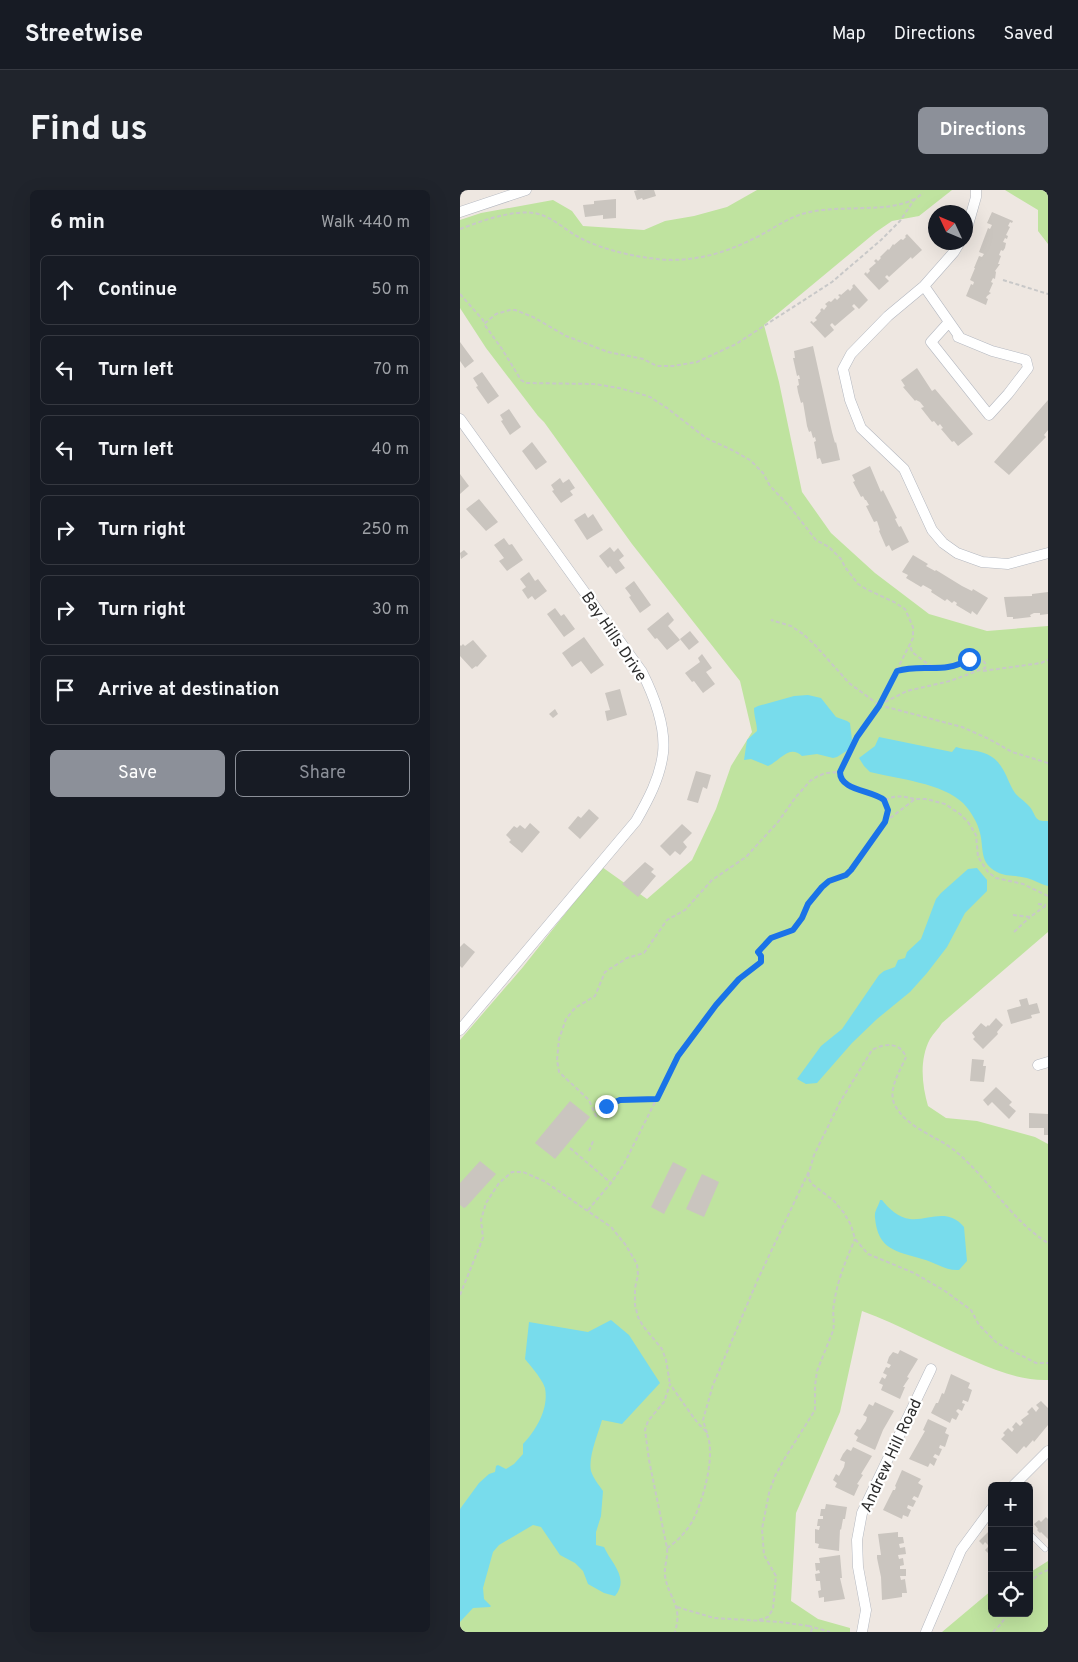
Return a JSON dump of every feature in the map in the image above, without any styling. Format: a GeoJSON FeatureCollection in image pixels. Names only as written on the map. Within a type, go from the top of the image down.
{"type":"FeatureCollection","features":[{"type":"Feature","properties":{"kind":"street"},"geometry":{"type":"LineString","coordinates":[[460,212],[526,190]]}},
{"type":"Feature","properties":{"kind":"street"},"geometry":{"type":"LineString","coordinates":[[973,208],[976,190]]}},
{"type":"Feature","properties":{"kind":"street"},"geometry":{"type":"LineString","coordinates":[[955,250],[924,286],[888,316],[851,354],[844,369],[850,400],[862,428],[904,469],[932,530],[943,543],[957,553],[982,562],[1008,564],[1048,553]]}},
{"type":"Feature","properties":{"kind":"street"},"geometry":{"type":"LineString","coordinates":[[924,286],[949,322],[958,337],[992,351],[1026,360],[1028,368],[989,415],[930,342],[949,322]]}},
{"type":"Feature","properties":{"kind":"street","name":"Bay Hills Drive"},"geometry":{"type":"LineString","coordinates":[[460,420],[642,672],[652,693],[658,715],[663,753],[650,795],[636,820],[460,1030]]}},
{"type":"Feature","properties":{"kind":"street","name":"Andrew Hill Road"},"geometry":{"type":"LineString","coordinates":[[862,1632],[866,1610],[858,1567],[857,1540],[862,1513],[931,1369]]}},
{"type":"Feature","properties":{"kind":"street"},"geometry":{"type":"LineString","coordinates":[[1016,1482],[1048,1451]]}},
{"type":"Feature","properties":{"kind":"street"},"geometry":{"type":"LineString","coordinates":[[926,1632],[961,1550],[988,1513]]}},
{"type":"Feature","properties":{"kind":"lane"},"geometry":{"type":"LineString","coordinates":[[1033,1537],[1046,1549]]}},
{"type":"Feature","properties":{"kind":"path"},"geometry":{"type":"LineString","coordinates":[[484,324],[496,314],[515,310],[533,317],[566,336],[608,352],[643,359],[657,366],[673,366],[697,362],[736,344],[832,282],[881,240],[900,221],[914,200],[926,190]]}},
{"type":"Feature","properties":{"kind":"path"},"geometry":{"type":"LineString","coordinates":[[460,229],[500,216],[532,213],[558,223],[570,233],[588,242],[611,250],[655,259],[688,260],[702,258],[733,248],[797,215],[826,210],[906,203],[922,193]]}},
{"type":"Feature","properties":{"kind":"path"},"geometry":{"type":"LineString","coordinates":[[1003,280],[1048,294]]}},
{"type":"Feature","properties":{"kind":"path"},"geometry":{"type":"LineString","coordinates":[[460,294],[483,320],[526,384],[594,384],[619,388],[650,397],[706,438],[750,460],[816,540],[829,547],[841,559],[844,567],[858,584],[898,603],[905,609],[912,622],[914,633],[910,644],[879,705],[857,737],[840,772],[840,778],[844,783],[884,800],[888,810],[885,822]]}},
{"type":"Feature","properties":{"kind":"path"},"geometry":{"type":"LineString","coordinates":[[771,620],[791,626],[803,634],[849,683],[879,705],[962,727],[989,738],[1012,752],[1048,764]]}},
{"type":"Feature","properties":{"kind":"path"},"geometry":{"type":"LineString","coordinates":[[879,705],[907,691],[950,681],[985,668],[985,662],[981,658],[974,657],[946,669],[929,665],[912,652],[910,644]]}},
{"type":"Feature","properties":{"kind":"path"},"geometry":{"type":"LineString","coordinates":[[975,672],[1041,663],[1048,660]]}},
{"type":"Feature","properties":{"kind":"path"},"geometry":{"type":"LineString","coordinates":[[897,671],[910,668],[927,669],[936,667]]}},
{"type":"Feature","properties":{"kind":"path"},"geometry":{"type":"LineString","coordinates":[[657,1099],[620,1100],[606,1106],[596,1116],[592,1103],[559,1072],[557,1060],[558,1039],[566,1019],[575,1008],[595,996],[605,972],[631,956],[644,953],[667,920],[685,910],[712,880],[746,857],[778,822],[810,781],[826,773],[840,772]]}},
{"type":"Feature","properties":{"kind":"path"},"geometry":{"type":"LineString","coordinates":[[884,800],[901,796],[938,802],[952,807],[968,822],[976,835],[978,857],[992,875],[1003,881],[1023,884],[1048,896]]}},
{"type":"Feature","properties":{"kind":"path"},"geometry":{"type":"LineString","coordinates":[[588,1210],[612,1183],[636,1144],[678,1056],[720,999],[739,979],[761,962],[761,956],[758,952],[760,949],[771,938],[793,930],[814,895],[829,881],[846,875],[885,822],[915,799]]}},
{"type":"Feature","properties":{"kind":"path"},"geometry":{"type":"LineString","coordinates":[[1038,904],[1048,904]]}},
{"type":"Feature","properties":{"kind":"path"},"geometry":{"type":"LineString","coordinates":[[1014,932],[1048,904]]}},
{"type":"Feature","properties":{"kind":"path"},"geometry":{"type":"LineString","coordinates":[[1013,915],[1030,917]]}},
{"type":"Feature","properties":{"kind":"path"},"geometry":{"type":"LineString","coordinates":[[1048,1243],[1022,1224],[971,1165],[953,1149],[916,1127],[896,1108],[892,1098],[894,1086],[906,1057],[904,1052],[898,1046],[891,1044],[872,1050],[840,1102],[814,1155],[808,1178],[812,1184],[834,1201],[844,1213],[851,1225],[855,1239],[868,1254],[914,1273],[945,1291],[970,1310],[979,1325],[997,1343],[1036,1363],[1048,1364]]}},
{"type":"Feature","properties":{"kind":"path"},"geometry":{"type":"LineString","coordinates":[[589,1151],[594,1139]]}},
{"type":"Feature","properties":{"kind":"path"},"geometry":{"type":"LineString","coordinates":[[570,1148],[612,1183]]}},
{"type":"Feature","properties":{"kind":"path"},"geometry":{"type":"LineString","coordinates":[[667,1548],[675,1543],[692,1523],[699,1508],[709,1464],[710,1447],[703,1420],[713,1386],[761,1271],[810,1169]]}},
{"type":"Feature","properties":{"kind":"path"},"geometry":{"type":"LineString","coordinates":[[460,1295],[483,1238],[482,1220],[486,1203],[506,1176],[512,1172],[523,1172],[544,1181],[611,1227],[625,1244],[637,1264],[638,1276],[635,1288],[635,1305],[638,1317],[662,1349],[670,1384],[707,1433]]}},
{"type":"Feature","properties":{"kind":"path"},"geometry":{"type":"LineString","coordinates":[[759,1620],[768,1617],[773,1609],[776,1576],[764,1555],[762,1529],[769,1493],[775,1476],[812,1418],[815,1410],[817,1371],[833,1331],[832,1318],[837,1288],[855,1239]]}},
{"type":"Feature","properties":{"kind":"path"},"geometry":{"type":"LineString","coordinates":[[670,1384],[664,1402],[648,1421],[645,1430],[649,1460],[667,1548],[668,1556],[665,1562],[665,1577],[677,1607],[675,1632]]}},
{"type":"Feature","properties":{"kind":"path"},"geometry":{"type":"LineString","coordinates":[[1033,1579],[1048,1570]]}},
{"type":"Feature","properties":{"kind":"path"},"geometry":{"type":"LineString","coordinates":[[677,1607],[714,1618],[759,1620],[809,1626],[830,1632]]}},
{"type":"Feature","properties":{"kind":"path"},"geometry":{"type":"LineString","coordinates":[[993,1632],[1005,1617]]}},
{"type":"Feature","properties":{"kind":"path"},"geometry":{"type":"LineString","coordinates":[[809,1626],[812,1629],[811,1632]]}},
{"type":"Feature","properties":{"kind":"green space"},"geometry":{"type":"Polygon","coordinates":[[[757,190],[952,190],[933,205],[928,205],[928,209],[919,216],[892,221],[876,232],[764,325],[779,382],[802,492],[831,533],[875,573],[929,614],[987,631],[1048,626],[1048,932],[942,1023],[930,1039],[924,1055],[923,1072],[924,1090],[928,1106],[946,1118],[977,1121],[1035,1137],[1048,1144],[1048,1380],[1010,1375],[862,1311],[840,1412],[796,1513],[791,1601],[818,1619],[850,1628],[850,1632],[460,1632],[460,1040],[523,967],[602,867],[647,899],[692,860],[716,809],[731,766],[752,732],[740,681],[632,544],[544,422],[486,348],[460,308],[460,220],[481,213],[553,200],[572,211],[583,226],[644,230],[665,221],[694,216],[727,207],[757,190]]]}},
{"type":"Feature","properties":{"kind":"green space"},"geometry":{"type":"Polygon","coordinates":[[[1005,190],[1048,190],[1048,244],[1038,231],[1038,210],[1005,190]]]}},
{"type":"Feature","properties":{"kind":"green space"},"geometry":{"type":"Polygon","coordinates":[[[1048,1561],[1048,1632],[942,1632],[988,1593],[988,1617],[1033,1617],[1033,1570],[1048,1561]]]}},
{"type":"Feature","properties":{"kind":"water"},"geometry":{"type":"Polygon","coordinates":[[[808,695],[821,698],[836,717],[850,723],[852,740],[848,750],[833,758],[817,754],[802,756],[793,752],[768,766],[751,759],[744,760],[747,740],[757,731],[754,708],[794,696],[808,695]]]}},
{"type":"Feature","properties":{"kind":"water"},"geometry":{"type":"Polygon","coordinates":[[[879,737],[952,752],[956,747],[979,751],[992,757],[1003,769],[1015,793],[1029,806],[1036,817],[1043,821],[1048,821],[1048,886],[1019,876],[1000,874],[991,868],[983,855],[976,821],[966,806],[954,796],[932,786],[870,772],[859,758],[875,746],[879,737]]]}},
{"type":"Feature","properties":{"kind":"water"},"geometry":{"type":"Polygon","coordinates":[[[977,868],[987,880],[987,891],[965,913],[947,947],[927,973],[910,992],[877,1019],[852,1043],[817,1083],[806,1084],[797,1079],[821,1046],[842,1029],[879,975],[895,967],[898,960],[905,958],[907,952],[921,939],[936,899],[941,893],[968,869],[977,868]]]}},
{"type":"Feature","properties":{"kind":"water"},"geometry":{"type":"Polygon","coordinates":[[[880,1200],[902,1217],[917,1219],[944,1216],[958,1221],[964,1227],[967,1261],[959,1270],[949,1269],[896,1251],[884,1243],[877,1229],[875,1215],[880,1200]]]}},
{"type":"Feature","properties":{"kind":"water"},"geometry":{"type":"Polygon","coordinates":[[[611,1320],[629,1335],[660,1383],[622,1424],[602,1420],[592,1452],[591,1471],[603,1491],[601,1516],[596,1532],[596,1545],[604,1547],[618,1571],[621,1583],[619,1589],[615,1596],[604,1593],[588,1584],[583,1571],[575,1563],[560,1555],[541,1527],[533,1525],[499,1545],[493,1552],[483,1588],[484,1599],[491,1606],[473,1608],[460,1622],[460,1509],[479,1483],[489,1474],[495,1472],[496,1466],[498,1465],[506,1469],[514,1464],[523,1454],[523,1444],[537,1426],[545,1404],[544,1385],[525,1359],[529,1322],[588,1332],[611,1320]]]}},
{"type":"Feature","properties":{"kind":"building"},"geometry":{"type":"Polygon","coordinates":[[[654,190],[656,196],[637,200],[634,191],[654,190]]]}},
{"type":"Feature","properties":{"kind":"building"},"geometry":{"type":"Polygon","coordinates":[[[616,199],[616,218],[603,219],[603,215],[585,217],[583,205],[594,204],[594,201],[616,199]]]}},
{"type":"Feature","properties":{"kind":"building"},"geometry":{"type":"Polygon","coordinates":[[[992,212],[1013,221],[1008,226],[1010,227],[1006,235],[1008,236],[1003,242],[1006,243],[1005,248],[1003,251],[1001,250],[999,255],[1001,256],[998,264],[1000,264],[995,271],[995,279],[993,278],[991,282],[993,283],[989,292],[991,293],[986,298],[988,299],[986,305],[966,296],[971,284],[973,285],[974,282],[970,280],[979,256],[982,257],[984,254],[979,252],[988,228],[990,229],[992,225],[987,223],[992,212]]]}},
{"type":"Feature","properties":{"kind":"building"},"geometry":{"type":"Polygon","coordinates":[[[907,234],[922,250],[912,259],[911,257],[889,277],[887,275],[885,277],[889,281],[879,290],[864,274],[870,271],[869,269],[876,263],[874,261],[876,259],[878,261],[893,244],[901,239],[903,240],[907,234]]]}},
{"type":"Feature","properties":{"kind":"building"},"geometry":{"type":"Polygon","coordinates":[[[854,284],[868,300],[859,309],[854,304],[852,306],[855,309],[835,326],[832,323],[830,325],[834,330],[825,338],[810,322],[812,321],[813,323],[817,320],[815,318],[820,310],[822,308],[824,310],[827,306],[825,304],[835,298],[837,300],[840,297],[838,295],[841,295],[848,289],[850,291],[854,284]]]}},
{"type":"Feature","properties":{"kind":"building"},"geometry":{"type":"Polygon","coordinates":[[[460,342],[474,361],[465,368],[460,361],[460,342]]]}},
{"type":"Feature","properties":{"kind":"building"},"geometry":{"type":"Polygon","coordinates":[[[813,346],[840,460],[822,464],[820,458],[817,459],[815,437],[813,438],[807,426],[803,402],[801,403],[797,386],[799,385],[798,379],[800,379],[799,375],[797,376],[793,358],[795,358],[794,351],[813,346]]]}},
{"type":"Feature","properties":{"kind":"building"},"geometry":{"type":"Polygon","coordinates":[[[917,368],[932,391],[935,389],[973,434],[958,446],[941,429],[943,428],[940,424],[938,426],[934,421],[932,422],[921,408],[924,407],[920,402],[915,401],[903,387],[905,386],[901,380],[917,368]]]}},
{"type":"Feature","properties":{"kind":"building"},"geometry":{"type":"Polygon","coordinates":[[[482,372],[499,396],[488,404],[476,387],[478,386],[473,378],[482,372]]]}},
{"type":"Feature","properties":{"kind":"building"},"geometry":{"type":"Polygon","coordinates":[[[1048,400],[1048,430],[1044,435],[1046,437],[1009,475],[994,462],[1048,400]]]}},
{"type":"Feature","properties":{"kind":"building"},"geometry":{"type":"Polygon","coordinates":[[[509,409],[521,427],[510,435],[501,421],[503,420],[500,415],[509,409]]]}},
{"type":"Feature","properties":{"kind":"building"},"geometry":{"type":"Polygon","coordinates":[[[532,442],[547,462],[536,470],[522,451],[532,442]]]}},
{"type":"Feature","properties":{"kind":"building"},"geometry":{"type":"Polygon","coordinates":[[[870,466],[881,492],[883,490],[897,518],[895,519],[899,527],[901,526],[909,542],[892,551],[889,545],[886,547],[877,521],[874,522],[866,506],[869,505],[863,496],[861,497],[853,482],[855,481],[852,475],[870,466]]]}},
{"type":"Feature","properties":{"kind":"building"},"geometry":{"type":"Polygon","coordinates":[[[460,474],[469,486],[460,494],[460,474]]]}},
{"type":"Feature","properties":{"kind":"building"},"geometry":{"type":"Polygon","coordinates":[[[560,478],[563,483],[569,479],[575,488],[570,491],[573,495],[561,503],[552,491],[554,490],[551,485],[560,478]]]}},
{"type":"Feature","properties":{"kind":"building"},"geometry":{"type":"Polygon","coordinates":[[[479,499],[498,522],[486,531],[466,509],[479,499]]]}},
{"type":"Feature","properties":{"kind":"building"},"geometry":{"type":"Polygon","coordinates":[[[585,513],[588,518],[593,514],[603,530],[587,540],[574,520],[585,513]]]}},
{"type":"Feature","properties":{"kind":"building"},"geometry":{"type":"Polygon","coordinates":[[[504,538],[509,545],[512,544],[523,560],[507,571],[499,561],[504,558],[494,545],[504,538]]]}},
{"type":"Feature","properties":{"kind":"building"},"geometry":{"type":"Polygon","coordinates":[[[610,547],[614,552],[618,548],[624,556],[619,560],[625,568],[616,574],[610,566],[608,568],[599,556],[610,547]]]}},
{"type":"Feature","properties":{"kind":"building"},"geometry":{"type":"Polygon","coordinates":[[[464,550],[468,554],[461,559],[460,553],[464,550]]]}},
{"type":"Feature","properties":{"kind":"building"},"geometry":{"type":"Polygon","coordinates":[[[913,555],[928,564],[926,566],[988,598],[977,615],[972,611],[971,614],[956,605],[957,603],[954,601],[952,603],[947,599],[945,601],[931,592],[932,590],[923,585],[921,587],[906,578],[908,575],[902,572],[913,555]]]}},
{"type":"Feature","properties":{"kind":"building"},"geometry":{"type":"Polygon","coordinates":[[[529,572],[535,581],[538,579],[547,591],[535,600],[532,596],[528,599],[522,590],[526,587],[520,579],[529,572]]]}},
{"type":"Feature","properties":{"kind":"building"},"geometry":{"type":"Polygon","coordinates":[[[634,581],[651,605],[640,613],[625,588],[634,581]]]}},
{"type":"Feature","properties":{"kind":"building"},"geometry":{"type":"Polygon","coordinates":[[[1048,592],[1048,614],[1040,615],[1040,613],[1034,613],[1030,615],[1031,617],[1013,619],[1013,617],[1007,617],[1004,597],[1032,596],[1032,594],[1048,592]]]}},
{"type":"Feature","properties":{"kind":"building"},"geometry":{"type":"Polygon","coordinates":[[[555,608],[561,616],[564,614],[575,629],[564,637],[547,614],[555,608]]]}},
{"type":"Feature","properties":{"kind":"building"},"geometry":{"type":"Polygon","coordinates":[[[668,612],[674,620],[668,626],[680,640],[667,650],[647,629],[668,612]]]}},
{"type":"Feature","properties":{"kind":"building"},"geometry":{"type":"Polygon","coordinates":[[[690,631],[699,642],[689,650],[680,639],[690,631]]]}},
{"type":"Feature","properties":{"kind":"building"},"geometry":{"type":"Polygon","coordinates":[[[584,637],[604,665],[591,674],[581,661],[572,667],[562,653],[584,637]]]}},
{"type":"Feature","properties":{"kind":"building"},"geometry":{"type":"Polygon","coordinates":[[[473,640],[487,656],[477,667],[472,669],[460,656],[460,645],[463,644],[465,646],[473,640]]]}},
{"type":"Feature","properties":{"kind":"building"},"geometry":{"type":"Polygon","coordinates":[[[702,654],[712,668],[706,672],[715,684],[703,693],[685,673],[700,662],[698,658],[702,654]]]}},
{"type":"Feature","properties":{"kind":"building"},"geometry":{"type":"Polygon","coordinates":[[[620,689],[627,715],[607,721],[605,711],[610,710],[605,693],[620,689]]]}},
{"type":"Feature","properties":{"kind":"building"},"geometry":{"type":"Polygon","coordinates":[[[555,709],[558,714],[553,718],[549,714],[555,709]]]}},
{"type":"Feature","properties":{"kind":"building"},"geometry":{"type":"Polygon","coordinates":[[[696,771],[711,775],[707,789],[703,787],[698,803],[687,800],[696,771]]]}},
{"type":"Feature","properties":{"kind":"building"},"geometry":{"type":"Polygon","coordinates":[[[589,809],[599,818],[580,839],[568,828],[578,816],[581,818],[589,809]]]}},
{"type":"Feature","properties":{"kind":"building"},"geometry":{"type":"Polygon","coordinates":[[[530,823],[540,832],[522,853],[509,842],[511,840],[506,835],[514,826],[517,828],[520,825],[525,829],[530,823]]]}},
{"type":"Feature","properties":{"kind":"building"},"geometry":{"type":"Polygon","coordinates":[[[682,824],[692,833],[683,842],[687,847],[680,855],[675,851],[670,856],[660,846],[682,824]]]}},
{"type":"Feature","properties":{"kind":"building"},"geometry":{"type":"Polygon","coordinates":[[[645,862],[654,869],[651,872],[656,876],[638,897],[622,884],[645,862]]]}},
{"type":"Feature","properties":{"kind":"building"},"geometry":{"type":"Polygon","coordinates":[[[464,943],[475,952],[462,968],[460,966],[460,947],[464,943]]]}},
{"type":"Feature","properties":{"kind":"building"},"geometry":{"type":"Polygon","coordinates":[[[1027,998],[1029,1005],[1037,1003],[1040,1013],[1031,1015],[1032,1018],[1011,1024],[1007,1010],[1021,1006],[1019,1000],[1027,998]]]}},
{"type":"Feature","properties":{"kind":"building"},"geometry":{"type":"Polygon","coordinates":[[[996,1018],[1003,1025],[997,1032],[998,1034],[983,1049],[973,1039],[975,1037],[972,1033],[981,1023],[986,1027],[989,1026],[996,1018]]]}},
{"type":"Feature","properties":{"kind":"building"},"geometry":{"type":"Polygon","coordinates":[[[972,1059],[984,1060],[983,1066],[986,1066],[984,1082],[970,1081],[972,1059]]]}},
{"type":"Feature","properties":{"kind":"building"},"geometry":{"type":"Polygon","coordinates":[[[996,1087],[1012,1102],[1009,1105],[1016,1111],[1009,1119],[992,1102],[988,1106],[983,1100],[996,1087]]]}},
{"type":"Feature","properties":{"kind":"building"},"geometry":{"type":"Polygon","coordinates":[[[570,1101],[590,1117],[555,1159],[535,1143],[570,1101]]]}},
{"type":"Feature","properties":{"kind":"building"},"geometry":{"type":"Polygon","coordinates":[[[1029,1113],[1048,1114],[1048,1135],[1044,1135],[1044,1128],[1029,1128],[1029,1113]]]}},
{"type":"Feature","properties":{"kind":"building"},"geometry":{"type":"Polygon","coordinates":[[[480,1161],[496,1174],[464,1208],[460,1205],[460,1183],[480,1161]]]}},
{"type":"Feature","properties":{"kind":"building"},"geometry":{"type":"Polygon","coordinates":[[[673,1162],[687,1169],[664,1214],[651,1207],[673,1162]]]}},
{"type":"Feature","properties":{"kind":"building"},"geometry":{"type":"Polygon","coordinates":[[[702,1174],[719,1182],[704,1217],[686,1209],[702,1174]]]}},
{"type":"Feature","properties":{"kind":"building"},"geometry":{"type":"Polygon","coordinates":[[[900,1350],[918,1359],[907,1377],[909,1378],[903,1387],[905,1387],[900,1399],[881,1390],[883,1385],[879,1383],[882,1377],[885,1379],[887,1375],[883,1373],[886,1367],[889,1368],[891,1365],[887,1363],[889,1357],[893,1352],[898,1354],[900,1350]]]}},
{"type":"Feature","properties":{"kind":"building"},"geometry":{"type":"Polygon","coordinates":[[[951,1374],[970,1383],[968,1388],[972,1390],[968,1402],[963,1400],[962,1403],[965,1404],[962,1411],[958,1409],[956,1411],[959,1414],[956,1420],[952,1418],[950,1423],[931,1413],[942,1393],[944,1394],[951,1374]]]}},
{"type":"Feature","properties":{"kind":"building"},"geometry":{"type":"Polygon","coordinates":[[[1041,1401],[1048,1408],[1048,1425],[1034,1442],[1033,1440],[1026,1448],[1024,1446],[1017,1454],[1001,1439],[1005,1435],[1003,1433],[1008,1428],[1012,1432],[1014,1429],[1012,1427],[1016,1422],[1020,1426],[1023,1423],[1021,1420],[1029,1414],[1027,1412],[1032,1407],[1036,1412],[1039,1408],[1036,1405],[1041,1401]]]}},
{"type":"Feature","properties":{"kind":"building"},"geometry":{"type":"Polygon","coordinates":[[[875,1402],[894,1411],[883,1430],[875,1450],[856,1441],[858,1437],[854,1434],[857,1429],[860,1430],[866,1421],[867,1417],[863,1415],[869,1404],[873,1406],[875,1402]]]}},
{"type":"Feature","properties":{"kind":"building"},"geometry":{"type":"Polygon","coordinates":[[[928,1419],[947,1428],[945,1433],[949,1435],[945,1447],[940,1445],[939,1448],[942,1449],[939,1456],[935,1454],[933,1457],[937,1459],[934,1466],[930,1463],[928,1467],[909,1459],[925,1431],[923,1430],[928,1419]]]}},
{"type":"Feature","properties":{"kind":"building"},"geometry":{"type":"Polygon","coordinates":[[[853,1447],[872,1456],[861,1474],[863,1475],[857,1484],[859,1485],[854,1496],[835,1487],[837,1483],[833,1480],[836,1474],[839,1476],[844,1467],[845,1462],[840,1460],[843,1454],[847,1449],[851,1451],[853,1447]]]}},
{"type":"Feature","properties":{"kind":"building"},"geometry":{"type":"Polygon","coordinates":[[[902,1470],[921,1479],[918,1483],[923,1486],[918,1498],[914,1496],[912,1499],[916,1501],[913,1507],[908,1505],[907,1508],[911,1510],[908,1517],[903,1515],[902,1519],[883,1510],[893,1490],[895,1490],[902,1470]]]}},
{"type":"Feature","properties":{"kind":"building"},"geometry":{"type":"Polygon","coordinates":[[[826,1504],[847,1507],[845,1519],[843,1519],[840,1529],[839,1551],[818,1548],[819,1544],[815,1543],[815,1529],[819,1530],[820,1526],[817,1526],[818,1519],[823,1519],[823,1516],[820,1516],[821,1509],[825,1509],[826,1504]]]}},
{"type":"Feature","properties":{"kind":"building"},"geometry":{"type":"Polygon","coordinates":[[[1046,1517],[1048,1519],[1048,1539],[1037,1530],[1034,1524],[1039,1520],[1041,1522],[1046,1517]]]}},
{"type":"Feature","properties":{"kind":"building"},"geometry":{"type":"Polygon","coordinates":[[[898,1532],[898,1537],[903,1537],[904,1543],[899,1544],[900,1548],[905,1547],[906,1554],[898,1555],[899,1559],[903,1558],[904,1565],[900,1566],[900,1569],[906,1569],[906,1576],[900,1576],[901,1580],[905,1579],[907,1593],[902,1593],[902,1597],[882,1600],[881,1577],[877,1558],[877,1555],[881,1555],[878,1534],[898,1532]]]}},
{"type":"Feature","properties":{"kind":"building"},"geometry":{"type":"Polygon","coordinates":[[[988,1532],[988,1545],[985,1542],[983,1545],[979,1541],[988,1532]]]}},
{"type":"Feature","properties":{"kind":"building"},"geometry":{"type":"Polygon","coordinates":[[[840,1555],[842,1578],[840,1578],[845,1599],[824,1602],[824,1597],[819,1598],[818,1591],[821,1590],[820,1581],[816,1581],[815,1574],[820,1573],[819,1570],[816,1571],[815,1563],[820,1563],[819,1558],[840,1555]]]}},
{"type":"Feature","properties":{"kind":"route"},"geometry":{"type":"LineString","coordinates":[[606,1106],[620,1100],[657,1099],[678,1056],[716,1005],[739,979],[761,962],[762,959],[758,952],[764,944],[777,935],[784,935],[793,930],[802,918],[814,895],[829,881],[846,875],[851,870],[885,822],[888,807],[884,800],[881,797],[844,783],[840,778],[840,772],[857,737],[879,706],[897,671],[910,668],[931,669],[936,667],[946,669],[969,659]]}}]}
